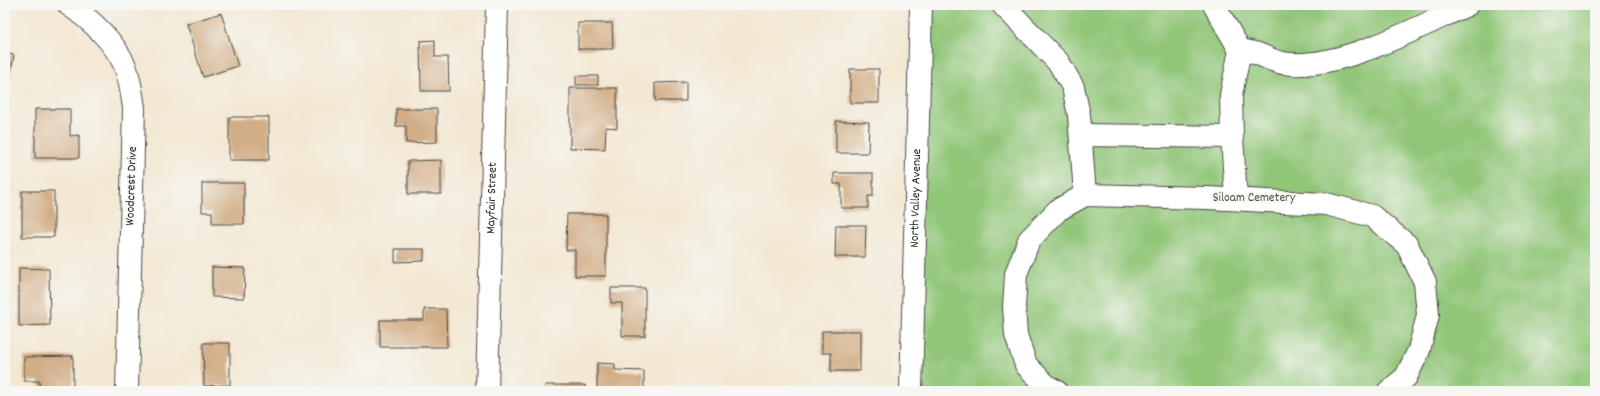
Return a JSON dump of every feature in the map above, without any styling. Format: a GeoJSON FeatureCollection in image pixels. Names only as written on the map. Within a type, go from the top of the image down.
{"type":"FeatureCollection","features":[{"type":"Feature","properties":{"kind":"street","name":"Woodcrest Drive"},"geometry":{"type":"LineString","coordinates":[[69,5],[84,15],[109,40],[124,65],[134,108],[127,391]]}},
{"type":"Feature","properties":{"kind":"street","name":"Mayfair Street"},"geometry":{"type":"LineString","coordinates":[[487,391],[497,5]]}},
{"type":"Feature","properties":{"kind":"street","name":"North Valley Avenue"},"geometry":{"type":"LineString","coordinates":[[911,391],[921,5]]}},
{"type":"Feature","properties":{"kind":"street"},"geometry":{"type":"LineString","coordinates":[[1003,5],[1059,63],[1073,87],[1079,115],[1086,195]]}},
{"type":"Feature","properties":{"kind":"street"},"geometry":{"type":"LineString","coordinates":[[1214,5],[1240,50],[1231,95],[1236,199]]}},
{"type":"Feature","properties":{"kind":"street"},"geometry":{"type":"LineString","coordinates":[[1240,50],[1256,53],[1282,63],[1310,64],[1346,56],[1381,43],[1467,5]]}},
{"type":"Feature","properties":{"kind":"street"},"geometry":{"type":"LineString","coordinates":[[1081,135],[1232,137]]}},
{"type":"Feature","properties":{"kind":"street"},"geometry":{"type":"LineString","coordinates":[[1056,391],[1046,386],[1026,365],[1016,335],[1014,307],[1016,274],[1028,240],[1058,210],[1086,195],[1236,199],[1326,204],[1372,216],[1407,245],[1425,282],[1428,315],[1419,350],[1406,377],[1389,391]]}},
{"type":"Feature","properties":{"kind":"green space","name":"Siloam Cemetery"},"geometry":{"type":"Polygon","coordinates":[[[917,5],[1595,5],[1595,391],[908,391],[917,5]]]}},
{"type":"Feature","properties":{"kind":"building"},"geometry":{"type":"Polygon","coordinates":[[[221,13],[238,66],[203,77],[186,24],[221,13]]]}},
{"type":"Feature","properties":{"kind":"building"},"geometry":{"type":"Polygon","coordinates":[[[578,23],[612,23],[613,49],[578,49],[578,23]]]}},
{"type":"Feature","properties":{"kind":"building"},"geometry":{"type":"Polygon","coordinates":[[[435,40],[435,57],[448,57],[449,91],[421,91],[420,41],[435,40]]]}},
{"type":"Feature","properties":{"kind":"building"},"geometry":{"type":"Polygon","coordinates":[[[5,53],[14,55],[8,86],[5,86],[5,53]]]}},
{"type":"Feature","properties":{"kind":"building"},"geometry":{"type":"Polygon","coordinates":[[[850,69],[879,69],[879,103],[850,103],[850,69]]]}},
{"type":"Feature","properties":{"kind":"building"},"geometry":{"type":"Polygon","coordinates":[[[576,76],[598,76],[598,85],[576,85],[576,76]]]}},
{"type":"Feature","properties":{"kind":"building"},"geometry":{"type":"Polygon","coordinates":[[[686,82],[686,101],[655,101],[655,83],[686,82]]]}},
{"type":"Feature","properties":{"kind":"building"},"geometry":{"type":"Polygon","coordinates":[[[570,88],[617,88],[617,128],[606,127],[605,149],[570,148],[570,88]]]}},
{"type":"Feature","properties":{"kind":"building"},"geometry":{"type":"Polygon","coordinates":[[[35,109],[70,109],[70,136],[79,135],[79,158],[35,158],[35,109]]]}},
{"type":"Feature","properties":{"kind":"building"},"geometry":{"type":"Polygon","coordinates":[[[396,109],[437,109],[437,142],[406,143],[406,126],[396,126],[396,109]]]}},
{"type":"Feature","properties":{"kind":"building"},"geometry":{"type":"Polygon","coordinates":[[[229,117],[269,117],[269,160],[229,160],[229,117]]]}},
{"type":"Feature","properties":{"kind":"building"},"geometry":{"type":"Polygon","coordinates":[[[836,121],[869,122],[868,153],[836,153],[836,121]]]}},
{"type":"Feature","properties":{"kind":"building"},"geometry":{"type":"Polygon","coordinates":[[[441,160],[441,194],[408,194],[408,161],[441,160]]]}},
{"type":"Feature","properties":{"kind":"building"},"geometry":{"type":"Polygon","coordinates":[[[834,173],[873,173],[873,196],[868,196],[868,208],[841,208],[841,184],[834,184],[834,173]]]}},
{"type":"Feature","properties":{"kind":"building"},"geometry":{"type":"Polygon","coordinates":[[[202,183],[244,183],[244,224],[212,224],[212,212],[202,212],[202,183]]]}},
{"type":"Feature","properties":{"kind":"building"},"geometry":{"type":"Polygon","coordinates":[[[22,191],[54,191],[54,237],[22,237],[22,191]]]}},
{"type":"Feature","properties":{"kind":"building"},"geometry":{"type":"Polygon","coordinates":[[[567,214],[606,214],[606,276],[575,276],[575,250],[566,250],[567,214]]]}},
{"type":"Feature","properties":{"kind":"building"},"geometry":{"type":"Polygon","coordinates":[[[836,225],[866,225],[865,257],[835,257],[836,225]]]}},
{"type":"Feature","properties":{"kind":"building"},"geometry":{"type":"Polygon","coordinates":[[[395,249],[424,249],[424,261],[395,262],[395,249]]]}},
{"type":"Feature","properties":{"kind":"building"},"geometry":{"type":"Polygon","coordinates":[[[212,267],[245,268],[244,298],[212,297],[212,267]]]}},
{"type":"Feature","properties":{"kind":"building"},"geometry":{"type":"Polygon","coordinates":[[[19,268],[49,269],[50,325],[19,326],[19,268]]]}},
{"type":"Feature","properties":{"kind":"building"},"geometry":{"type":"Polygon","coordinates":[[[611,288],[645,288],[645,336],[622,336],[622,303],[611,303],[611,288]]]}},
{"type":"Feature","properties":{"kind":"building"},"geometry":{"type":"Polygon","coordinates":[[[424,309],[446,309],[447,347],[380,347],[380,320],[424,320],[424,309]]]}},
{"type":"Feature","properties":{"kind":"building"},"geometry":{"type":"Polygon","coordinates":[[[822,331],[860,331],[860,371],[831,371],[831,353],[822,353],[822,331]]]}},
{"type":"Feature","properties":{"kind":"building"},"geometry":{"type":"Polygon","coordinates":[[[203,343],[230,343],[230,385],[204,386],[203,343]]]}},
{"type":"Feature","properties":{"kind":"building"},"geometry":{"type":"Polygon","coordinates":[[[73,356],[73,388],[65,388],[65,391],[40,391],[39,381],[24,381],[24,357],[73,356]]]}},
{"type":"Feature","properties":{"kind":"building"},"geometry":{"type":"Polygon","coordinates":[[[597,363],[615,364],[615,370],[644,371],[644,391],[597,391],[597,363]]]}},
{"type":"Feature","properties":{"kind":"building"},"geometry":{"type":"Polygon","coordinates":[[[545,385],[585,385],[585,391],[545,391],[545,385]]]}}]}
